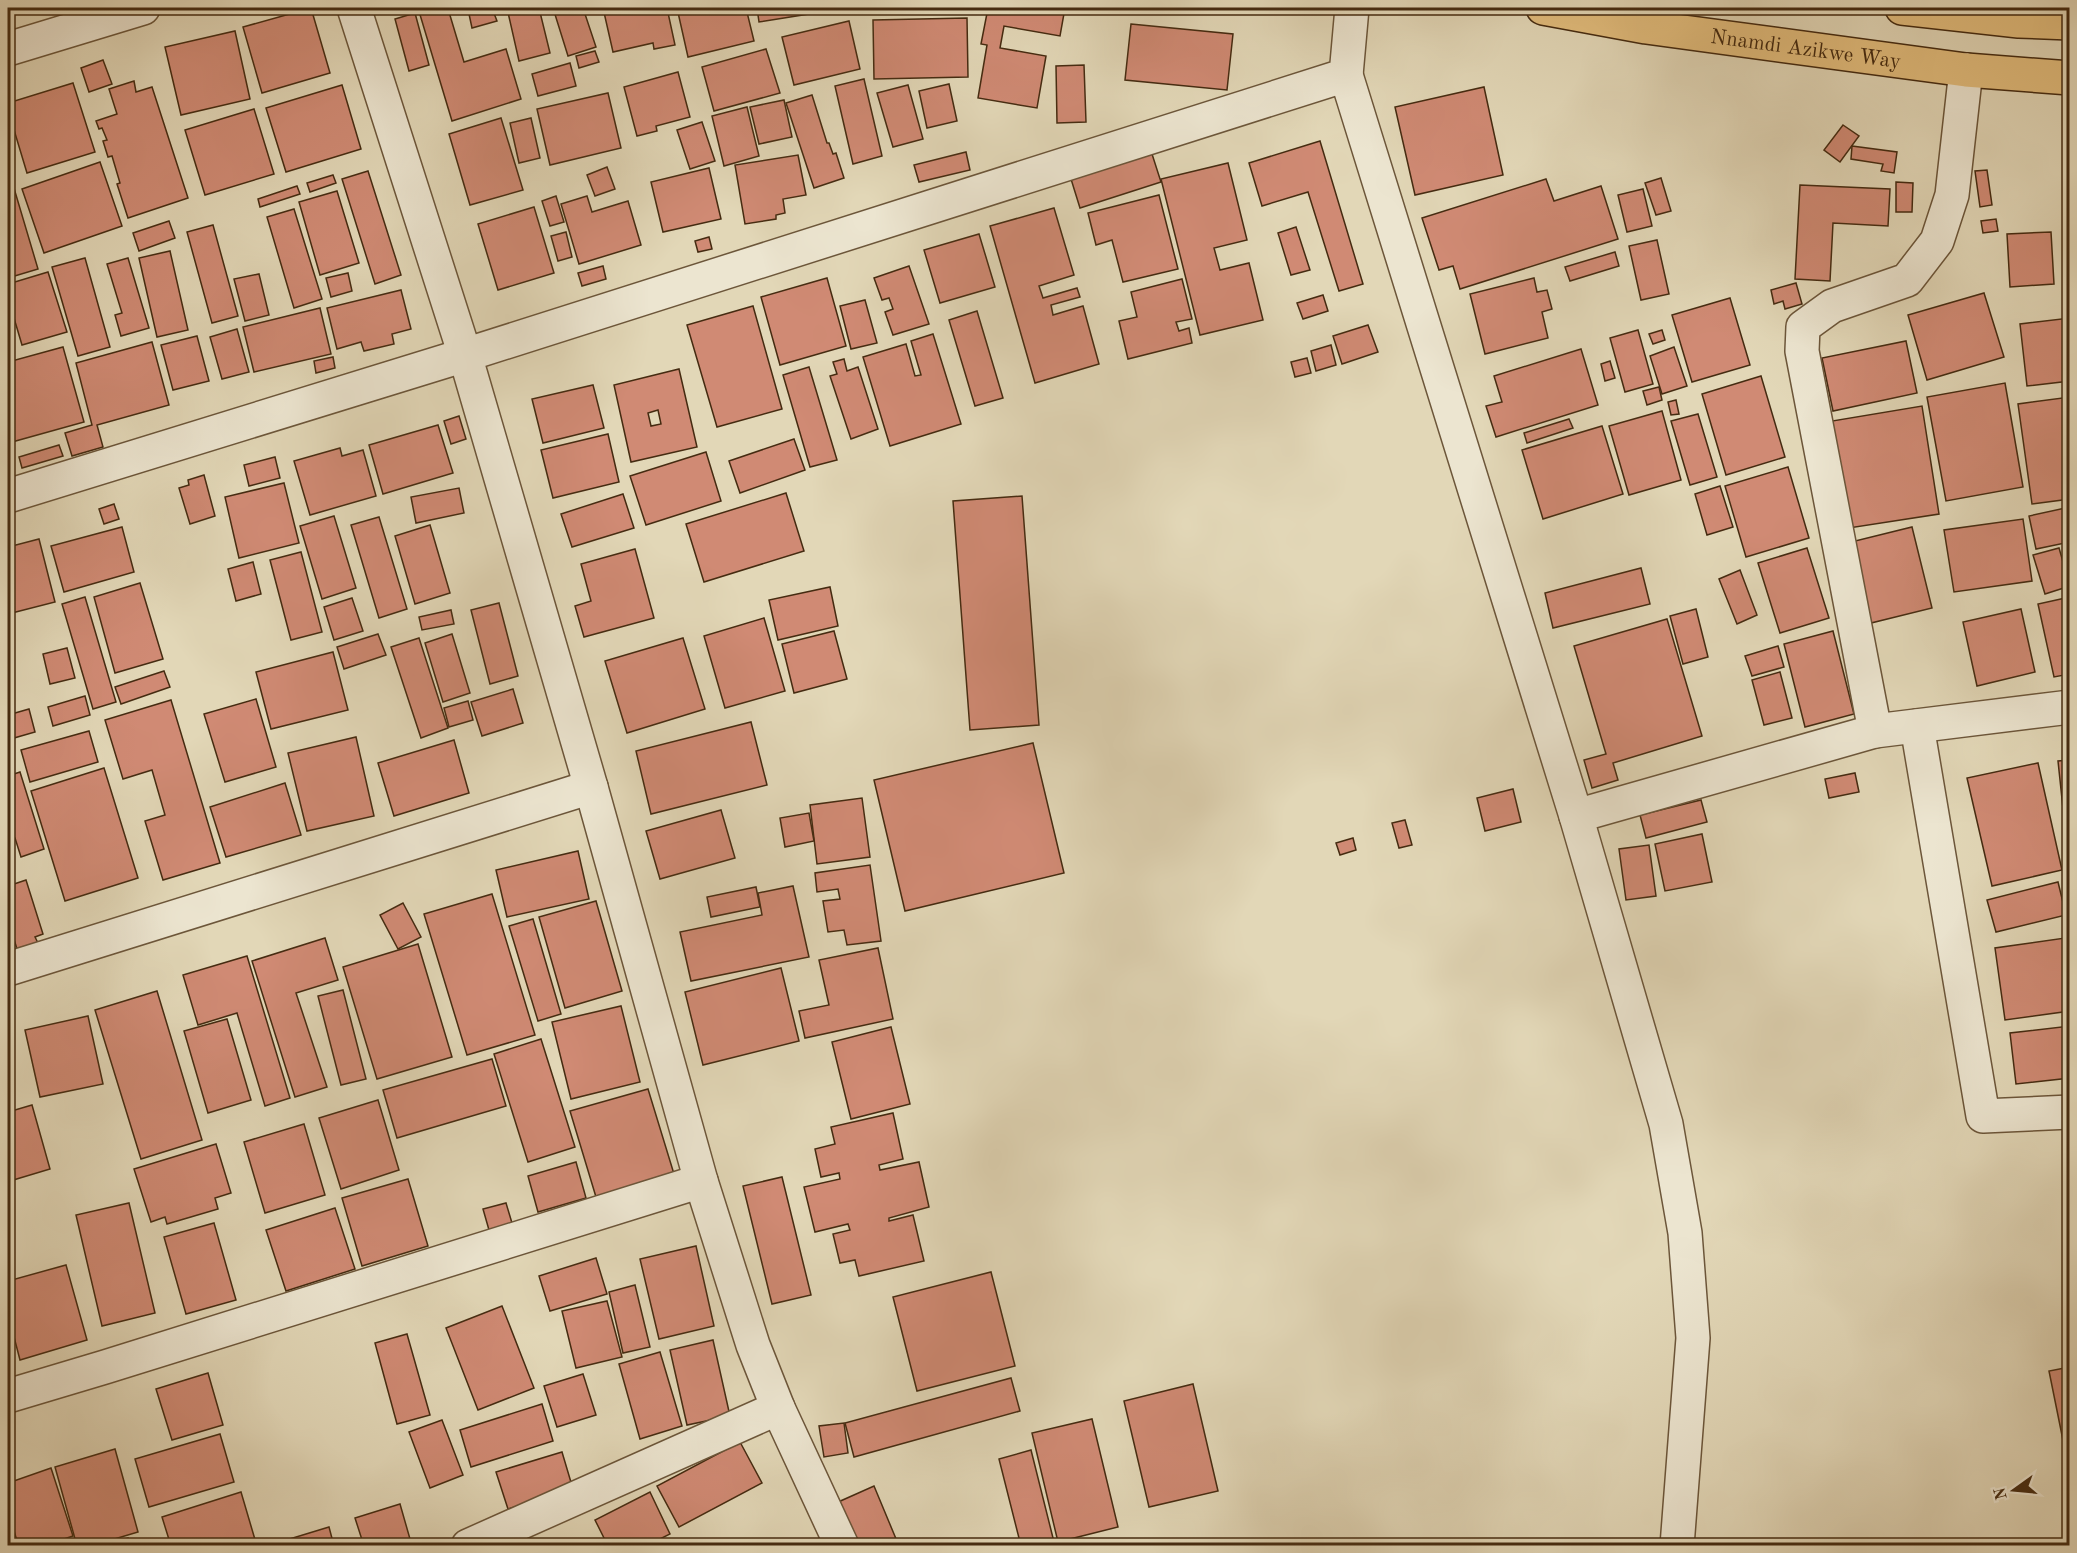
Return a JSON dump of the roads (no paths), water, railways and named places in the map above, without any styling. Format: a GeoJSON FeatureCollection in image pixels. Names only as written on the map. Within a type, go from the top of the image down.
{"type":"FeatureCollection","features":[{"type":"Feature","properties":{"kind":"highway","name":"Nnamdi Azikwe Way"},"geometry":{"type":"LineString","coordinates":[[1543,8],[1646,27],[1966,70],[2070,78]]}},
{"type":"Feature","properties":{"kind":"highway"},"geometry":{"type":"LineString","coordinates":[[1902,8],[2019,21],[2070,23]]}},
{"type":"Feature","properties":{"kind":"street"},"geometry":{"type":"LineString","coordinates":[[8,49],[143,8]]}},
{"type":"Feature","properties":{"kind":"street"},"geometry":{"type":"LineString","coordinates":[[354,8],[465,355],[591,787],[701,1181],[753,1345],[777,1408],[842,1545]]}},
{"type":"Feature","properties":{"kind":"street"},"geometry":{"type":"LineString","coordinates":[[1352,8],[1346,75],[1576,816],[1666,1124],[1685,1233],[1693,1338],[1677,1545]]}},
{"type":"Feature","properties":{"kind":"street"},"geometry":{"type":"LineString","coordinates":[[1875,731],[1802,351],[1803,327],[1832,306],[1906,279],[1937,241],[1952,195],[1966,70]]}},
{"type":"Feature","properties":{"kind":"street"},"geometry":{"type":"LineString","coordinates":[[8,496],[465,355],[1346,75]]}},
{"type":"Feature","properties":{"kind":"street"},"geometry":{"type":"LineString","coordinates":[[1576,816],[1875,731],[2070,707]]}},
{"type":"Feature","properties":{"kind":"street"},"geometry":{"type":"LineString","coordinates":[[1917,726],[1983,1116],[2070,1112]]}},
{"type":"Feature","properties":{"kind":"street"},"geometry":{"type":"LineString","coordinates":[[8,969],[591,787]]}},
{"type":"Feature","properties":{"kind":"street"},"geometry":{"type":"LineString","coordinates":[[8,1396],[701,1181]]}},
{"type":"Feature","properties":{"kind":"street"},"geometry":{"type":"LineString","coordinates":[[468,1545],[777,1408]]}}]}
